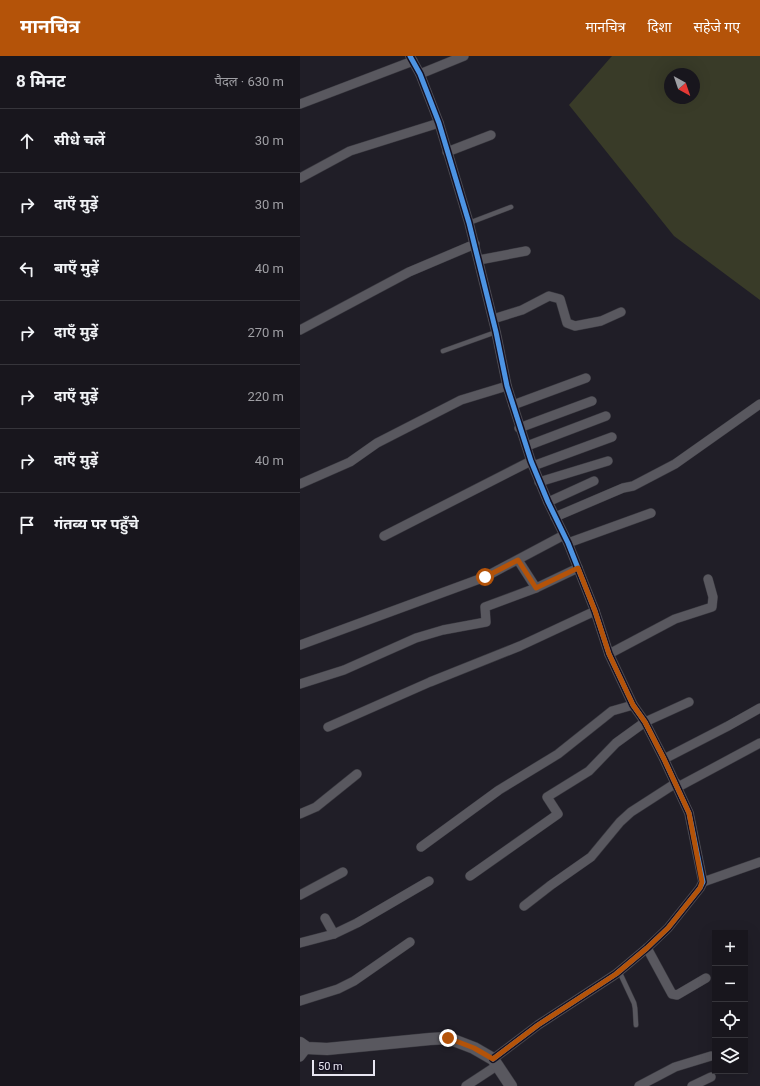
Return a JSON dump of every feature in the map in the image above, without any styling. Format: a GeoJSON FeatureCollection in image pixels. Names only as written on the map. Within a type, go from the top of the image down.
{"type":"FeatureCollection","features":[{"type":"Feature","properties":{"kind":"main road"},"geometry":{"type":"LineString","coordinates":[[302,1049],[327,1049],[448,1038],[474,1048],[495,1062],[511,1086]]}},
{"type":"Feature","properties":{"kind":"street"},"geometry":{"type":"LineString","coordinates":[[420,74],[464,56]]}},
{"type":"Feature","properties":{"kind":"street"},"geometry":{"type":"LineString","coordinates":[[300,104],[411,59],[420,74],[439,123],[475,244],[507,386],[519,428],[527,446],[539,482],[578,568],[595,611],[609,654],[633,705],[645,722],[664,759],[689,813],[702,882],[700,888],[668,928],[647,948],[619,971],[538,1025],[466,1086]]}},
{"type":"Feature","properties":{"kind":"street"},"geometry":{"type":"LineString","coordinates":[[300,178],[350,151],[439,123]]}},
{"type":"Feature","properties":{"kind":"street"},"geometry":{"type":"LineString","coordinates":[[447,152],[491,135]]}},
{"type":"Feature","properties":{"kind":"street"},"geometry":{"type":"LineString","coordinates":[[300,330],[409,272],[475,244]]}},
{"type":"Feature","properties":{"kind":"street"},"geometry":{"type":"LineString","coordinates":[[479,260],[526,252]]}},
{"type":"Feature","properties":{"kind":"street"},"geometry":{"type":"LineString","coordinates":[[493,319],[522,310],[549,296],[560,299],[567,323],[575,326],[601,321],[621,312]]}},
{"type":"Feature","properties":{"kind":"street"},"geometry":{"type":"LineString","coordinates":[[513,405],[586,378]]}},
{"type":"Feature","properties":{"kind":"street"},"geometry":{"type":"LineString","coordinates":[[300,484],[350,462],[377,443],[461,400],[507,386]]}},
{"type":"Feature","properties":{"kind":"street"},"geometry":{"type":"LineString","coordinates":[[519,428],[592,401]]}},
{"type":"Feature","properties":{"kind":"street"},"geometry":{"type":"LineString","coordinates":[[556,517],[623,488],[633,486],[675,464],[760,404]]}},
{"type":"Feature","properties":{"kind":"street"},"geometry":{"type":"LineString","coordinates":[[527,446],[606,416]]}},
{"type":"Feature","properties":{"kind":"street"},"geometry":{"type":"LineString","coordinates":[[384,536],[532,464],[612,437]]}},
{"type":"Feature","properties":{"kind":"street"},"geometry":{"type":"LineString","coordinates":[[539,482],[608,461]]}},
{"type":"Feature","properties":{"kind":"street"},"geometry":{"type":"LineString","coordinates":[[548,502],[594,481]]}},
{"type":"Feature","properties":{"kind":"street"},"geometry":{"type":"LineString","coordinates":[[300,645],[485,577],[518,560],[566,539],[651,513]]}},
{"type":"Feature","properties":{"kind":"street"},"geometry":{"type":"LineString","coordinates":[[518,560],[536,588]]}},
{"type":"Feature","properties":{"kind":"street"},"geometry":{"type":"LineString","coordinates":[[300,684],[344,670],[416,638],[443,630],[486,622],[485,607],[536,588],[578,568]]}},
{"type":"Feature","properties":{"kind":"street"},"geometry":{"type":"LineString","coordinates":[[609,654],[675,619],[712,607],[712,597],[708,580]]}},
{"type":"Feature","properties":{"kind":"street"},"geometry":{"type":"LineString","coordinates":[[328,728],[430,682],[520,646],[595,611]]}},
{"type":"Feature","properties":{"kind":"street"},"geometry":{"type":"LineString","coordinates":[[470,876],[558,814],[547,797],[589,771],[616,743],[645,722],[689,702]]}},
{"type":"Feature","properties":{"kind":"street"},"geometry":{"type":"LineString","coordinates":[[421,847],[499,790],[558,754],[612,711],[633,705]]}},
{"type":"Feature","properties":{"kind":"street"},"geometry":{"type":"LineString","coordinates":[[664,759],[760,708]]}},
{"type":"Feature","properties":{"kind":"street"},"geometry":{"type":"LineString","coordinates":[[524,906],[591,857],[620,822],[631,812],[677,785],[760,743]]}},
{"type":"Feature","properties":{"kind":"street"},"geometry":{"type":"LineString","coordinates":[[300,814],[316,808],[357,774]]}},
{"type":"Feature","properties":{"kind":"street"},"geometry":{"type":"LineString","coordinates":[[702,882],[760,862]]}},
{"type":"Feature","properties":{"kind":"street"},"geometry":{"type":"LineString","coordinates":[[300,895],[343,872]]}},
{"type":"Feature","properties":{"kind":"street"},"geometry":{"type":"LineString","coordinates":[[300,943],[334,934],[357,923],[429,881]]}},
{"type":"Feature","properties":{"kind":"street"},"geometry":{"type":"LineString","coordinates":[[324,918],[334,934]]}},
{"type":"Feature","properties":{"kind":"street"},"geometry":{"type":"LineString","coordinates":[[300,1001],[349,984],[410,942]]}},
{"type":"Feature","properties":{"kind":"street"},"geometry":{"type":"LineString","coordinates":[[647,948],[672,994],[677,994],[706,978]]}},
{"type":"Feature","properties":{"kind":"street"},"geometry":{"type":"LineString","coordinates":[[639,1086],[675,1067],[711,1056]]}},
{"type":"Feature","properties":{"kind":"street"},"geometry":{"type":"LineString","coordinates":[[692,1086],[711,1077]]}},
{"type":"Feature","properties":{"kind":"lane"},"geometry":{"type":"LineString","coordinates":[[469,223],[511,207]]}},
{"type":"Feature","properties":{"kind":"lane"},"geometry":{"type":"LineString","coordinates":[[443,350],[496,332]]}},
{"type":"Feature","properties":{"kind":"lane"},"geometry":{"type":"LineString","coordinates":[[619,971],[634,1003],[636,1025]]}},
{"type":"Feature","properties":{"kind":"green space"},"geometry":{"type":"Polygon","coordinates":[[[612,56],[760,56],[760,300],[674,236],[569,105],[612,56]]]}},
{"type":"Feature","properties":{"kind":"cycle path"},"geometry":{"type":"LineString","coordinates":[[410,56],[420,74],[439,123],[469,223],[496,332],[507,386],[531,461],[548,502],[568,543],[595,611],[609,654],[633,705],[645,722],[664,759],[689,813],[703,882],[700,888],[668,928],[647,948],[616,974],[538,1025],[493,1059]]}},
{"type":"Feature","properties":{"kind":"route"},"geometry":{"type":"LineString","coordinates":[[448,1038],[474,1048],[493,1059],[538,1025],[616,974],[647,948],[668,928],[700,888],[702,882],[689,813],[664,759],[645,722],[633,705],[609,654],[595,611],[578,568],[536,588],[518,560],[485,577]]}}]}
